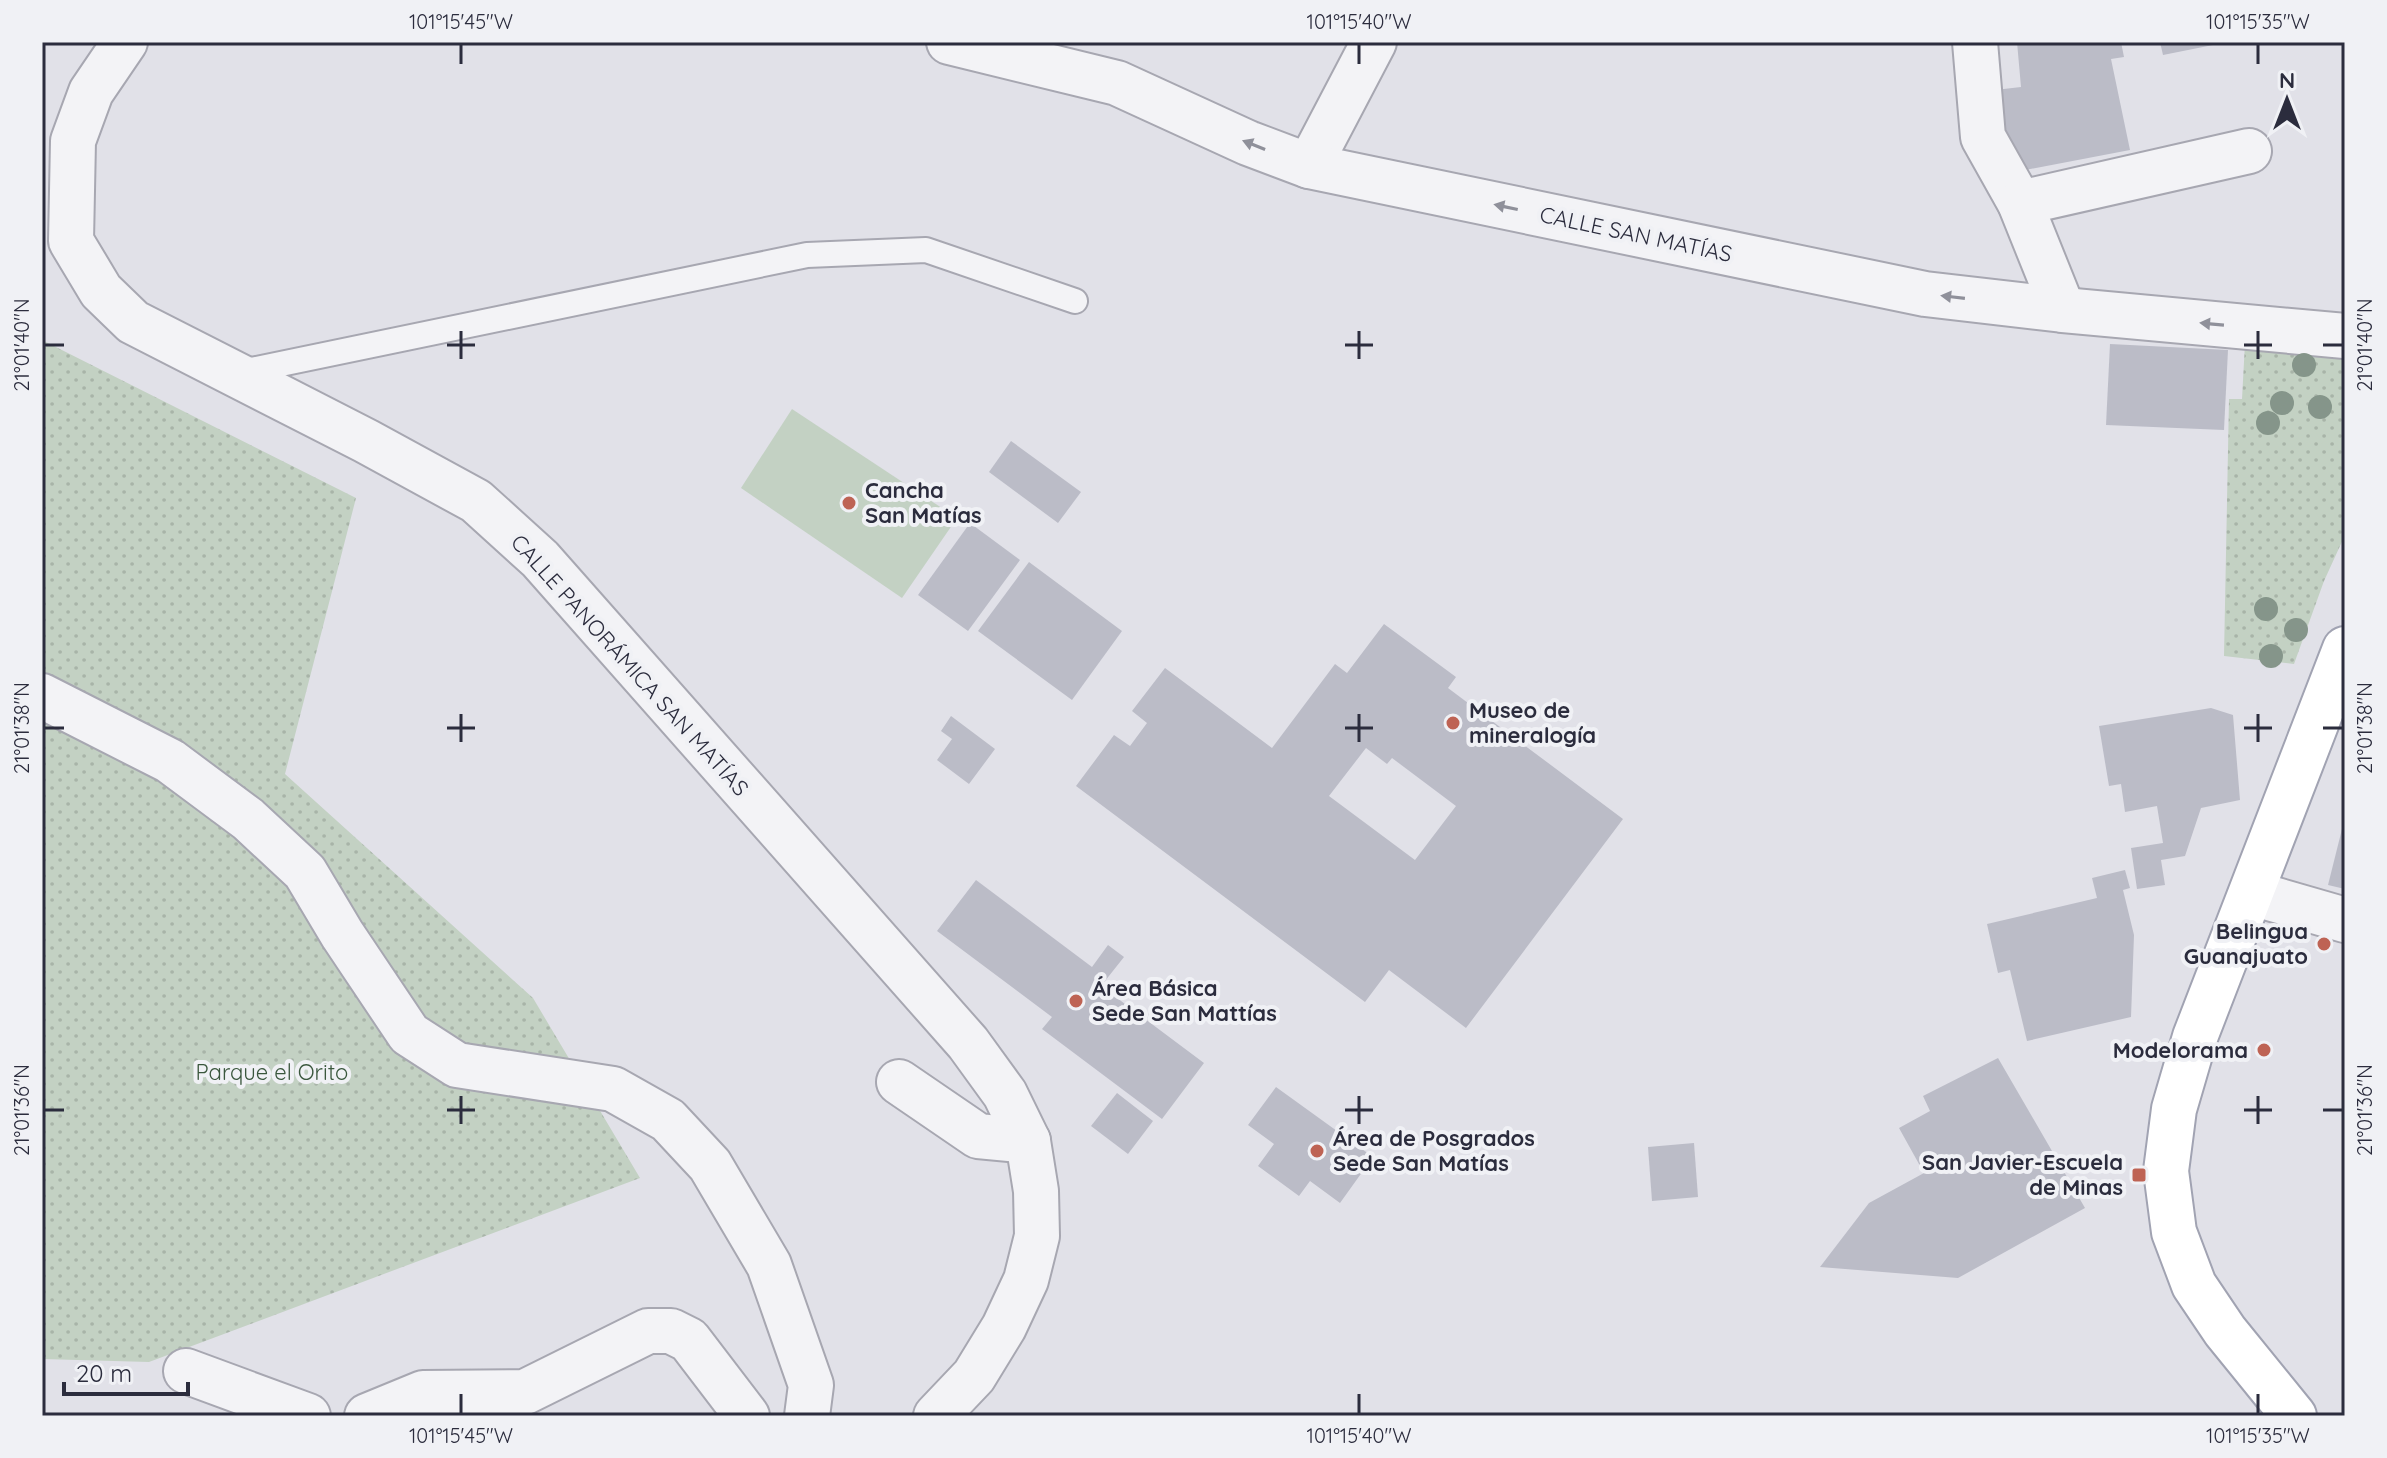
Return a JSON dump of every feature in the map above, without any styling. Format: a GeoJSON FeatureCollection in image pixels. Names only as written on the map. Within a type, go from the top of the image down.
{"type":"FeatureCollection","features":[{"type":"Feature","properties":{"kind":"main road"},"geometry":{"type":"LineString","coordinates":[[2294,1416],[2225,1331],[2194,1285],[2174,1232],[2166,1171],[2174,1109],[2195,1037],[2345,649]]}},
{"type":"Feature","properties":{"kind":"street","name":"CALLE PANORÁMICA SAN MATÍAS"},"geometry":{"type":"LineString","coordinates":[[125,42],[91,92],[73,141],[71,241],[101,291],[133,322],[476,501],[540,559],[968,1043],[1005,1094],[1028,1141],[1036,1191],[1037,1236],[1026,1280],[1004,1327],[974,1376],[936,1416]]}},
{"type":"Feature","properties":{"kind":"street","name":"CALLE SAN MATÍAS"},"geometry":{"type":"LineString","coordinates":[[949,42],[1117,83],[1248,143],[1309,166],[1925,294],[2345,336]]}},
{"type":"Feature","properties":{"kind":"street"},"geometry":{"type":"LineString","coordinates":[[1309,166],[1374,42]]}},
{"type":"Feature","properties":{"kind":"street"},"geometry":{"type":"LineString","coordinates":[[1975,42],[1983,137],[2020,203],[2063,310]]}},
{"type":"Feature","properties":{"kind":"street"},"geometry":{"type":"LineString","coordinates":[[2020,203],[2249,151]]}},
{"type":"Feature","properties":{"kind":"street"},"geometry":{"type":"LineString","coordinates":[[42,696],[170,761],[248,819],[305,872],[409,1034],[457,1065],[613,1089],[668,1120],[710,1165],[769,1265],[811,1385],[807,1416]]}},
{"type":"Feature","properties":{"kind":"street"},"geometry":{"type":"LineString","coordinates":[[2252,893],[2345,920]]}},
{"type":"Feature","properties":{"kind":"street"},"geometry":{"type":"LineString","coordinates":[[899,1082],[978,1136],[1028,1141]]}},
{"type":"Feature","properties":{"kind":"street"},"geometry":{"type":"LineString","coordinates":[[367,1416],[423,1393],[525,1392],[648,1331],[671,1331],[689,1340],[747,1416]]}},
{"type":"Feature","properties":{"kind":"street"},"geometry":{"type":"LineString","coordinates":[[186,1371],[308,1416]]}},
{"type":"Feature","properties":{"kind":"lane"},"geometry":{"type":"LineString","coordinates":[[234,374],[807,255],[926,250],[1075,301]]}},
{"type":"Feature","properties":{"kind":"green space","name":"Parque el Orito"},"geometry":{"type":"Polygon","coordinates":[[[42,340],[356,498],[285,774],[533,998],[640,1178],[149,1362],[42,1359],[42,340]]]}},
{"type":"Feature","properties":{"kind":"green space"},"geometry":{"type":"Polygon","coordinates":[[[2245,343],[2345,352],[2345,535],[2324,581],[2294,664],[2224,656],[2229,399],[2242,399],[2245,343]]]}},
{"type":"Feature","properties":{"kind":"green space","name":"Cancha San Matías"},"geometry":{"type":"Polygon","coordinates":[[[792,409],[957,518],[902,598],[741,488],[792,409]]]}},
{"type":"Feature","properties":{"kind":"building"},"geometry":{"type":"Polygon","coordinates":[[[2017,42],[2121,42],[2124,57],[2111,59],[2130,150],[2025,170],[2000,138],[1995,90],[2021,87],[2017,42]]]}},
{"type":"Feature","properties":{"kind":"building"},"geometry":{"type":"Polygon","coordinates":[[[2160,42],[2212,42],[2213,45],[2163,55],[2160,42]]]}},
{"type":"Feature","properties":{"kind":"building"},"geometry":{"type":"Polygon","coordinates":[[[2110,344],[2228,350],[2224,430],[2106,425],[2110,344]]]}},
{"type":"Feature","properties":{"kind":"building"},"geometry":{"type":"Polygon","coordinates":[[[1011,441],[1081,492],[1058,523],[989,472],[1011,441]]]}},
{"type":"Feature","properties":{"kind":"building"},"geometry":{"type":"Polygon","coordinates":[[[970,523],[1020,560],[968,631],[918,595],[970,523]]]}},
{"type":"Feature","properties":{"kind":"building"},"geometry":{"type":"Polygon","coordinates":[[[1029,562],[1122,631],[1072,700],[978,631],[1029,562]]]}},
{"type":"Feature","properties":{"kind":"building"},"geometry":{"type":"Polygon","coordinates":[[[1384,624],[1456,677],[1448,688],[1623,819],[1466,1028],[1389,970],[1365,1002],[1076,786],[1114,735],[1130,746],[1147,723],[1132,711],[1165,668],[1272,748],[1335,664],[1347,673],[1384,624]],[[1366,748],[1329,796],[1415,860],[1456,806],[1392,758],[1387,764],[1366,748]]]}},
{"type":"Feature","properties":{"kind":"building"},"geometry":{"type":"Polygon","coordinates":[[[2211,708],[2233,715],[2240,800],[2201,808],[2185,856],[2161,860],[2165,885],[2137,889],[2131,848],[2163,843],[2157,806],[2125,812],[2121,784],[2109,786],[2099,726],[2211,708]]]}},
{"type":"Feature","properties":{"kind":"building"},"geometry":{"type":"Polygon","coordinates":[[[951,716],[995,749],[969,784],[937,760],[952,739],[941,731],[951,716]]]}},
{"type":"Feature","properties":{"kind":"building"},"geometry":{"type":"Polygon","coordinates":[[[2345,821],[2345,889],[2328,885],[2345,821]]]}},
{"type":"Feature","properties":{"kind":"building"},"geometry":{"type":"Polygon","coordinates":[[[2125,870],[2130,888],[2123,890],[2134,935],[2131,1017],[2027,1041],[2010,970],[1998,973],[1987,924],[2097,898],[2092,878],[2125,870]]]}},
{"type":"Feature","properties":{"kind":"building","name":"Área Básica Sede San Mattías"},"geometry":{"type":"Polygon","coordinates":[[[976,880],[1092,967],[1108,945],[1124,957],[1101,986],[1204,1063],[1162,1119],[1042,1029],[1052,1017],[937,931],[976,880]]]}},
{"type":"Feature","properties":{"kind":"building"},"geometry":{"type":"Polygon","coordinates":[[[1998,1058],[2085,1208],[1958,1278],[1820,1267],[1869,1203],[1924,1173],[1899,1128],[1930,1111],[1923,1096],[1998,1058]]]}},
{"type":"Feature","properties":{"kind":"building","name":"Área de Posgrados Sede San Matías"},"geometry":{"type":"Polygon","coordinates":[[[1276,1087],[1373,1157],[1340,1203],[1310,1181],[1299,1196],[1258,1166],[1274,1144],[1248,1125],[1276,1087]]]}},
{"type":"Feature","properties":{"kind":"building"},"geometry":{"type":"Polygon","coordinates":[[[1117,1093],[1153,1121],[1128,1154],[1091,1126],[1117,1093]]]}},
{"type":"Feature","properties":{"kind":"building"},"geometry":{"type":"Polygon","coordinates":[[[1694,1143],[1698,1197],[1652,1201],[1648,1147],[1694,1143]]]}},
{"type":"Feature","properties":{"kind":"place","name":"Cancha San Matías"},"geometry":{"type":"Point","coordinates":[849,503]}},
{"type":"Feature","properties":{"kind":"place","name":"Museo de mineralogía"},"geometry":{"type":"Point","coordinates":[1453,723]}},
{"type":"Feature","properties":{"kind":"place","name":"Belingua Guanajuato"},"geometry":{"type":"Point","coordinates":[2324,944]}},
{"type":"Feature","properties":{"kind":"place","name":"Área Básica Sede San Mattías"},"geometry":{"type":"Point","coordinates":[1076,1001]}},
{"type":"Feature","properties":{"kind":"place","name":"Modelorama"},"geometry":{"type":"Point","coordinates":[2264,1050]}},
{"type":"Feature","properties":{"kind":"place","name":"Área de Posgrados Sede San Matías"},"geometry":{"type":"Point","coordinates":[1317,1151]}},
{"type":"Feature","properties":{"kind":"place","name":"San Javier-Escuela de Minas"},"geometry":{"type":"Point","coordinates":[2139,1175]}}]}
